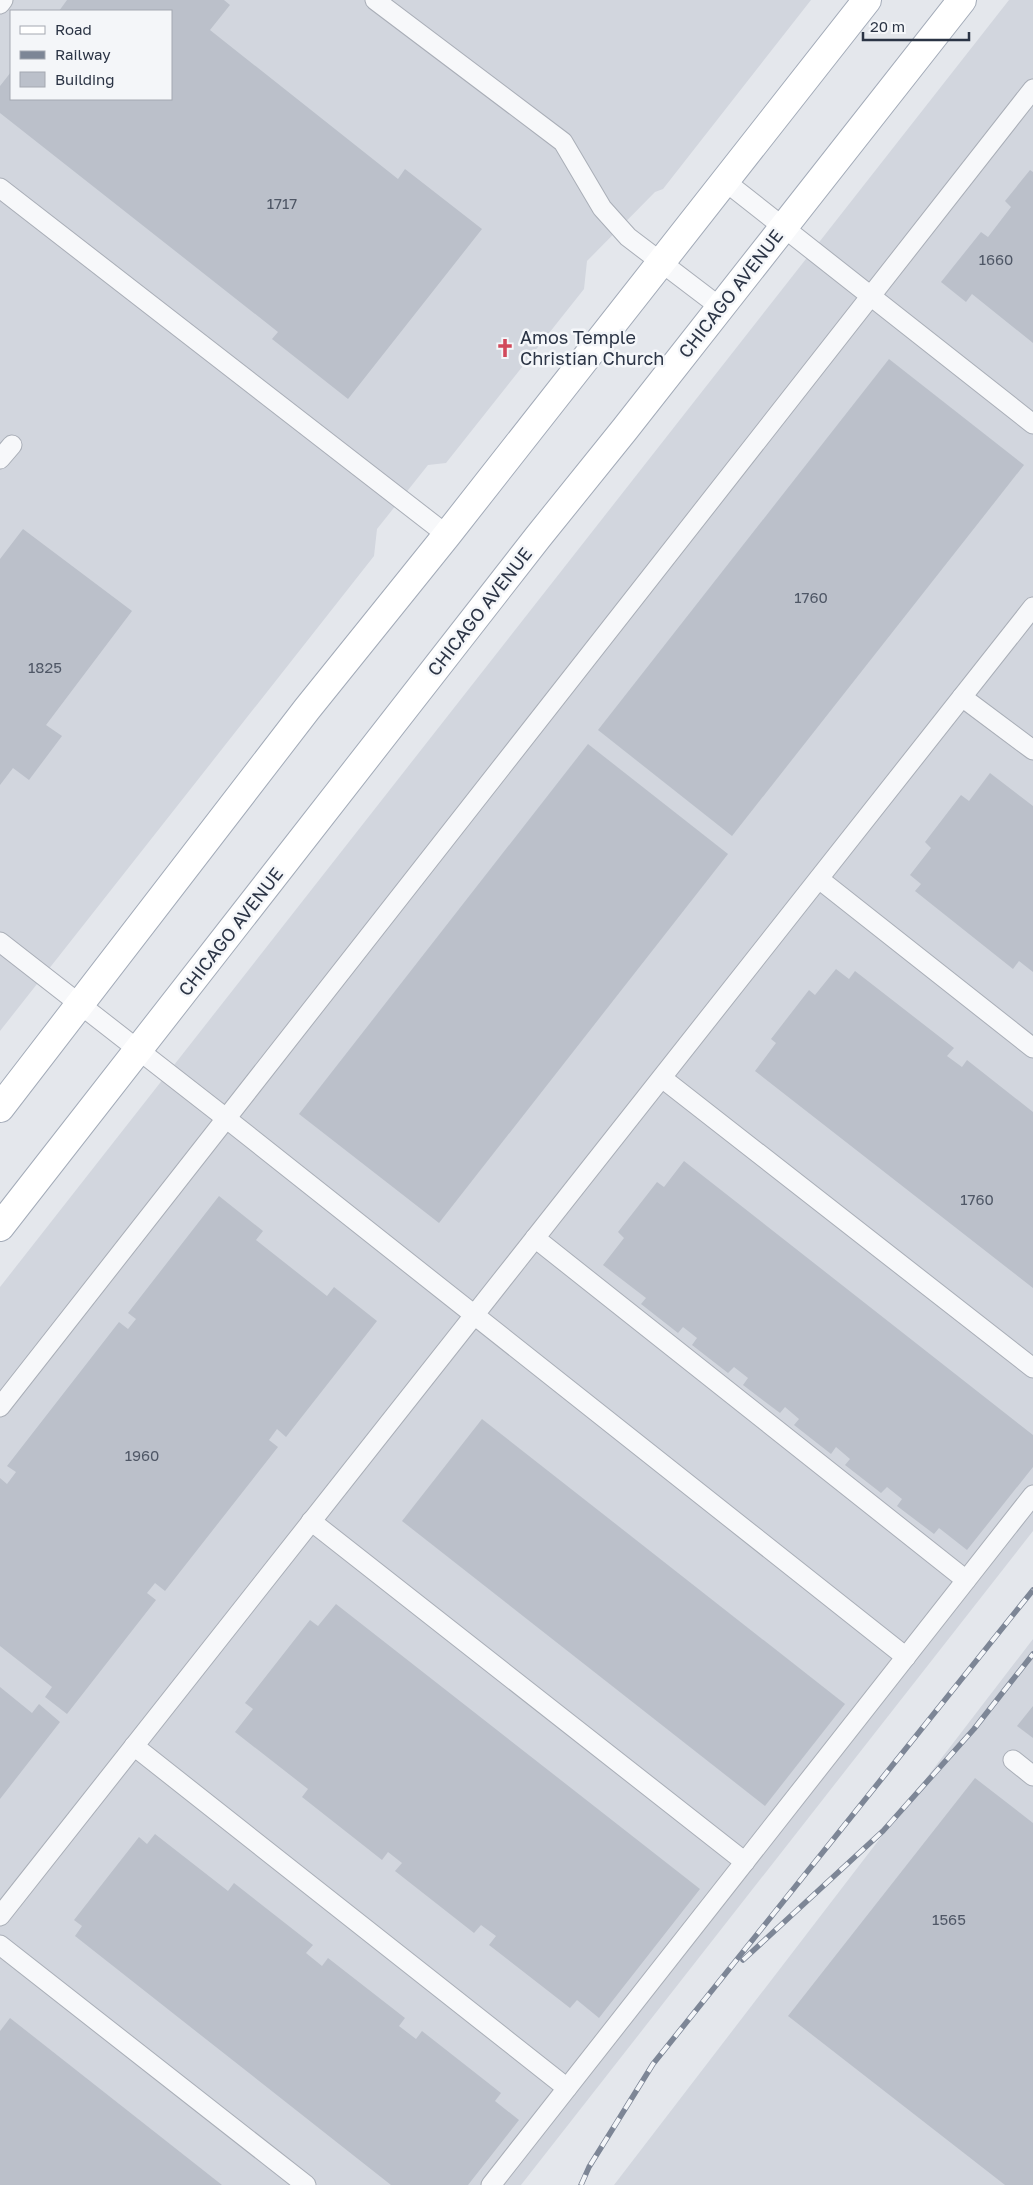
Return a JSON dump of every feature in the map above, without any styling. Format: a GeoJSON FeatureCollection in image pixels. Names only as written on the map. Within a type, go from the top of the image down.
{"type":"FeatureCollection","features":[{"type":"Feature","properties":{"kind":"main road"},"geometry":{"type":"LineString","coordinates":[[0,1108],[307,709],[726,182],[867,0]]}},
{"type":"Feature","properties":{"kind":"main road","name":"CHICAGO AVENUE"},"geometry":{"type":"LineString","coordinates":[[0,1226],[532,544],[962,0]]}},
{"type":"Feature","properties":{"kind":"lane"},"geometry":{"type":"LineString","coordinates":[[0,4],[3,0]]}},
{"type":"Feature","properties":{"kind":"lane"},"geometry":{"type":"LineString","coordinates":[[375,0],[563,142],[602,208],[628,237],[720,308]]}},
{"type":"Feature","properties":{"kind":"lane"},"geometry":{"type":"LineString","coordinates":[[0,1407],[227,1119],[869,295],[1033,89]]}},
{"type":"Feature","properties":{"kind":"lane"},"geometry":{"type":"LineString","coordinates":[[726,182],[1033,424]]}},
{"type":"Feature","properties":{"kind":"lane"},"geometry":{"type":"LineString","coordinates":[[0,188],[447,535]]}},
{"type":"Feature","properties":{"kind":"lane"},"geometry":{"type":"LineString","coordinates":[[0,459],[12,444]]}},
{"type":"Feature","properties":{"kind":"lane"},"geometry":{"type":"LineString","coordinates":[[0,1916],[1033,607]]}},
{"type":"Feature","properties":{"kind":"lane"},"geometry":{"type":"LineString","coordinates":[[962,697],[1033,750]]}},
{"type":"Feature","properties":{"kind":"lane"},"geometry":{"type":"LineString","coordinates":[[819,878],[1033,1048]]}},
{"type":"Feature","properties":{"kind":"lane"},"geometry":{"type":"LineString","coordinates":[[0,942],[227,1119],[906,1657]]}},
{"type":"Feature","properties":{"kind":"lane"},"geometry":{"type":"LineString","coordinates":[[662,1078],[1033,1368]]}},
{"type":"Feature","properties":{"kind":"lane"},"geometry":{"type":"LineString","coordinates":[[535,1238],[966,1580]]}},
{"type":"Feature","properties":{"kind":"lane"},"geometry":{"type":"LineString","coordinates":[[491,2185],[1033,1495]]}},
{"type":"Feature","properties":{"kind":"lane"},"geometry":{"type":"LineString","coordinates":[[311,1521],[745,1862]]}},
{"type":"Feature","properties":{"kind":"lane"},"geometry":{"type":"LineString","coordinates":[[134,1746],[568,2088]]}},
{"type":"Feature","properties":{"kind":"lane"},"geometry":{"type":"LineString","coordinates":[[1013,1760],[1033,1776]]}},
{"type":"Feature","properties":{"kind":"lane"},"geometry":{"type":"LineString","coordinates":[[0,1945],[306,2185]]}},
{"type":"Feature","properties":{"kind":"shaded area"},"geometry":{"type":"Polygon","coordinates":[[[0,0],[811,0],[663,189],[655,192],[587,261],[584,289],[446,463],[428,465],[377,529],[374,556],[0,1031],[0,0]]]}},
{"type":"Feature","properties":{"kind":"shaded area"},"geometry":{"type":"Polygon","coordinates":[[[1009,0],[1033,0],[1033,1531],[521,2185],[0,2185],[0,1287],[1009,0]]]}},
{"type":"Feature","properties":{"kind":"shaded area"},"geometry":{"type":"Polygon","coordinates":[[[1033,1639],[1033,2185],[614,2185],[1033,1639]]]}},
{"type":"Feature","properties":{"kind":"building"},"geometry":{"type":"Polygon","coordinates":[[[67,0],[224,0],[230,5],[210,30],[398,179],[405,169],[482,229],[348,399],[272,339],[278,332],[0,113],[0,86],[10,73],[10,100],[172,100],[172,10],[60,10],[67,0]]]}},
{"type":"Feature","properties":{"kind":"building"},"geometry":{"type":"Polygon","coordinates":[[[1030,170],[1033,172],[1033,343],[972,294],[966,302],[941,282],[981,232],[988,237],[1011,207],[1005,201],[1030,170]]]}},
{"type":"Feature","properties":{"kind":"building"},"geometry":{"type":"Polygon","coordinates":[[[889,359],[1024,465],[732,836],[598,730],[889,359]]]}},
{"type":"Feature","properties":{"kind":"building"},"geometry":{"type":"Polygon","coordinates":[[[23,529],[132,611],[46,725],[62,736],[29,780],[13,768],[0,785],[0,559],[23,529]]]}},
{"type":"Feature","properties":{"kind":"building"},"geometry":{"type":"Polygon","coordinates":[[[588,744],[728,854],[439,1223],[299,1114],[588,744]]]}},
{"type":"Feature","properties":{"kind":"building"},"geometry":{"type":"Polygon","coordinates":[[[990,773],[1033,806],[1033,972],[1019,961],[1013,969],[915,891],[921,884],[910,875],[931,848],[925,842],[961,795],[969,801],[990,773]]]}},
{"type":"Feature","properties":{"kind":"building"},"geometry":{"type":"Polygon","coordinates":[[[836,969],[849,979],[855,971],[954,1048],[947,1056],[962,1067],[967,1060],[1033,1112],[1033,1288],[755,1071],[776,1043],[771,1039],[809,990],[815,995],[836,969]]]}},
{"type":"Feature","properties":{"kind":"building"},"geometry":{"type":"Polygon","coordinates":[[[684,1161],[1033,1435],[1033,1467],[967,1550],[939,1528],[934,1534],[897,1506],[902,1499],[887,1487],[881,1493],[845,1465],[850,1459],[836,1447],[831,1454],[794,1425],[799,1419],[785,1407],[780,1413],[743,1385],[748,1378],[734,1367],[728,1373],[692,1345],[697,1338],[683,1327],[678,1333],[641,1304],[646,1298],[603,1265],[624,1238],[618,1232],[657,1182],[664,1187],[684,1161]]]}},
{"type":"Feature","properties":{"kind":"building"},"geometry":{"type":"Polygon","coordinates":[[[219,1196],[263,1231],[256,1240],[327,1296],[334,1287],[377,1321],[286,1437],[277,1429],[269,1440],[278,1447],[165,1591],[155,1583],[147,1593],[156,1600],[67,1714],[45,1697],[52,1687],[0,1646],[0,1478],[7,1484],[16,1472],[7,1466],[119,1322],[128,1329],[136,1319],[128,1313],[219,1196]]]}},
{"type":"Feature","properties":{"kind":"building"},"geometry":{"type":"Polygon","coordinates":[[[482,1419],[845,1704],[765,1806],[402,1521],[482,1419]]]}},
{"type":"Feature","properties":{"kind":"building"},"geometry":{"type":"Polygon","coordinates":[[[336,1604],[700,1889],[599,2018],[577,2000],[570,2008],[489,1945],[496,1936],[481,1925],[474,1933],[395,1871],[402,1863],[388,1852],[382,1860],[302,1797],[308,1789],[235,1732],[253,1709],[245,1703],[310,1620],[318,1626],[336,1604]]]}},
{"type":"Feature","properties":{"kind":"building"},"geometry":{"type":"Polygon","coordinates":[[[0,1687],[32,1713],[39,1704],[60,1722],[0,1799],[0,1687]]]}},
{"type":"Feature","properties":{"kind":"building"},"geometry":{"type":"Polygon","coordinates":[[[1033,1706],[1033,1738],[1017,1726],[1033,1706]]]}},
{"type":"Feature","properties":{"kind":"building"},"geometry":{"type":"Polygon","coordinates":[[[975,1778],[1033,1823],[1033,2185],[1005,2185],[788,2016],[975,1778]]]}},
{"type":"Feature","properties":{"kind":"building"},"geometry":{"type":"Polygon","coordinates":[[[155,1834],[228,1891],[234,1883],[313,1945],[306,1953],[322,1966],[328,1958],[405,2018],[399,2026],[416,2039],[422,2031],[501,2093],[495,2101],[519,2120],[468,2185],[391,2185],[75,1936],[82,1926],[74,1920],[139,1837],[147,1844],[155,1834]]]}},
{"type":"Feature","properties":{"kind":"building"},"geometry":{"type":"Polygon","coordinates":[[[10,2018],[222,2185],[0,2185],[0,2031],[10,2018]]]}},
{"type":"Feature","properties":{"kind":"railway"},"geometry":{"type":"LineString","coordinates":[[581,2185],[589,2167],[653,2064],[1033,1590]]}},
{"type":"Feature","properties":{"kind":"railway"},"geometry":{"type":"LineString","coordinates":[[743,1960],[883,1831],[974,1729],[1033,1654]]}},
{"type":"Feature","properties":{"kind":"place","name":"Amos Temple Christian Church"},"geometry":{"type":"Point","coordinates":[505,348]}}]}
